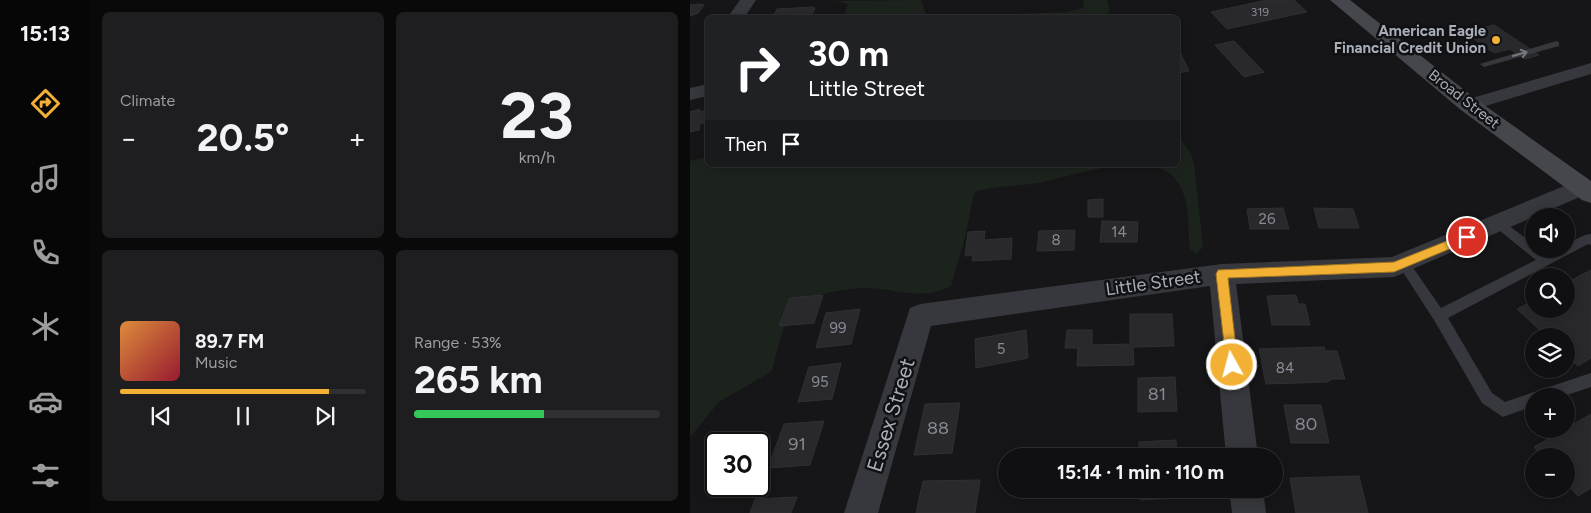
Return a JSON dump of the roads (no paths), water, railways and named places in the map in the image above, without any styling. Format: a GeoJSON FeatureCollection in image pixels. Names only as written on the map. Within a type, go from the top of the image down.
{"type":"FeatureCollection","features":[{"type":"Feature","properties":{"kind":"main road","name":"Broad Street"},"geometry":{"type":"LineString","coordinates":[[1339,0],[1469,104],[1586,190]]}},
{"type":"Feature","properties":{"kind":"street"},"geometry":{"type":"LineString","coordinates":[[737,15],[748,0]]}},
{"type":"Feature","properties":{"kind":"street"},"geometry":{"type":"LineString","coordinates":[[1469,104],[1591,68]]}},
{"type":"Feature","properties":{"kind":"street","name":"Little Street"},"geometry":{"type":"LineString","coordinates":[[920,316],[1222,274],[1394,267],[1498,223],[1586,190]]}},
{"type":"Feature","properties":{"kind":"street"},"geometry":{"type":"LineString","coordinates":[[1222,274],[1241,448]]}},
{"type":"Feature","properties":{"kind":"street","name":"Essex Street"},"geometry":{"type":"LineString","coordinates":[[861,513],[920,316]]}},
{"type":"Feature","properties":{"kind":"street"},"geometry":{"type":"LineString","coordinates":[[1247,498],[1248,513]]}},
{"type":"Feature","properties":{"kind":"lane"},"geometry":{"type":"LineString","coordinates":[[1484,64],[1556,44]]}},
{"type":"Feature","properties":{"kind":"lane"},"geometry":{"type":"LineString","coordinates":[[1498,223],[1545,260]]}},
{"type":"Feature","properties":{"kind":"lane"},"geometry":{"type":"LineString","coordinates":[[1439,316],[1589,238],[1591,240]]}},
{"type":"Feature","properties":{"kind":"lane"},"geometry":{"type":"LineString","coordinates":[[1403,264],[1439,316],[1487,398],[1504,410],[1525,403]]}},
{"type":"Feature","properties":{"kind":"lane"},"geometry":{"type":"LineString","coordinates":[[1567,388],[1591,380]]}},
{"type":"Feature","properties":{"kind":"place","name":"American Eagle Financial Credit Union"},"geometry":{"type":"Point","coordinates":[1496,40]}}]}
